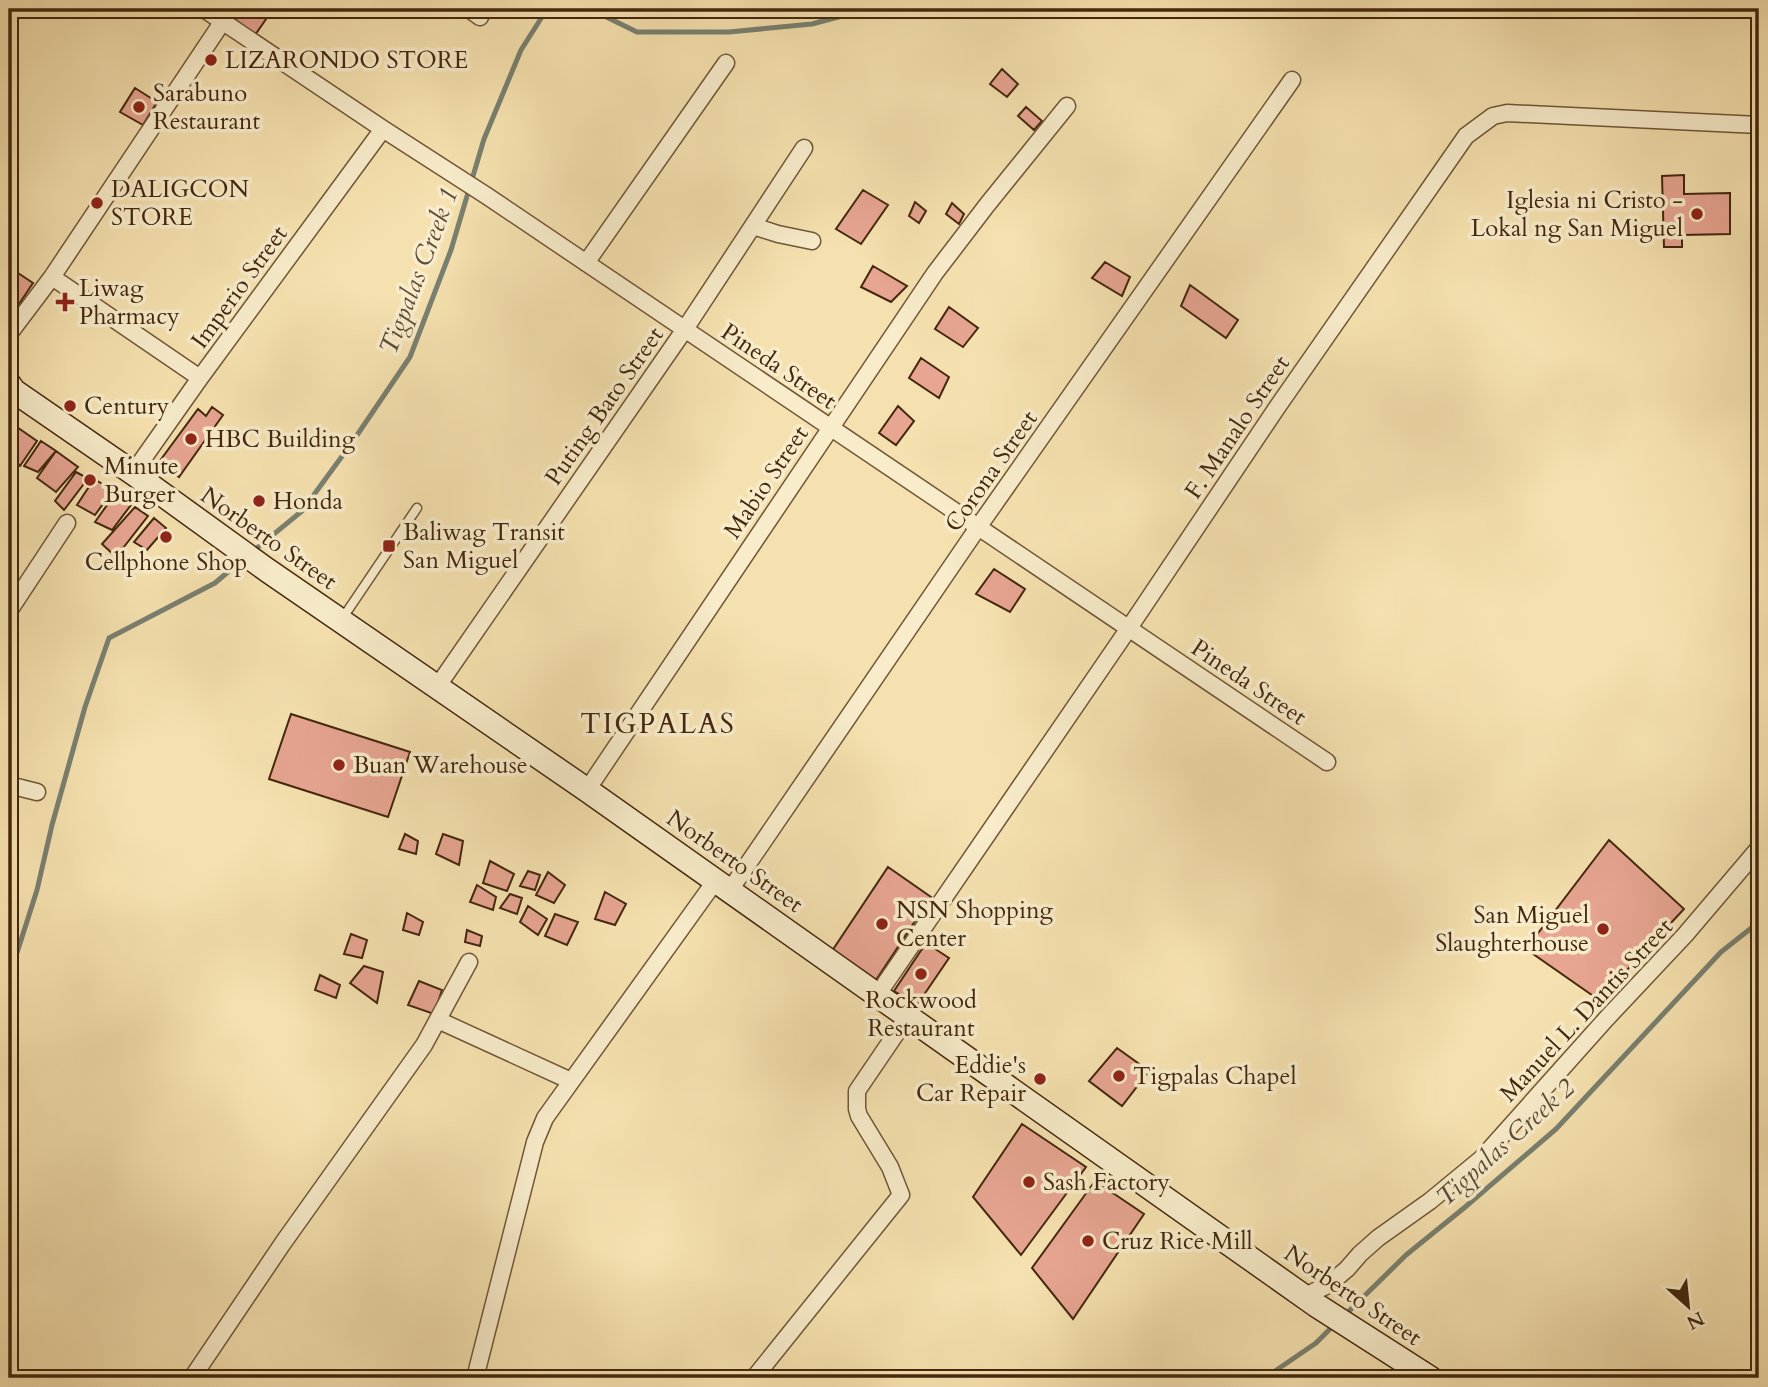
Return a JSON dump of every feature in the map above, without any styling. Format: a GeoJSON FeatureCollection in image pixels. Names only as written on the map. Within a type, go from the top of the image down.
{"type":"FeatureCollection","features":[{"type":"Feature","properties":{"kind":"main road","name":"Norberto Street"},"geometry":{"type":"LineString","coordinates":[[10,388],[267,570],[723,885],[1311,1300],[1429,1378]]}},
{"type":"Feature","properties":{"kind":"street","name":"Pineda Street"},"geometry":{"type":"LineString","coordinates":[[204,9],[227,15],[383,129],[487,196],[1327,762]]}},
{"type":"Feature","properties":{"kind":"street"},"geometry":{"type":"LineString","coordinates":[[9,334],[52,276],[227,15]]}},
{"type":"Feature","properties":{"kind":"street"},"geometry":{"type":"LineString","coordinates":[[586,263],[726,63]]}},
{"type":"Feature","properties":{"kind":"street","name":"Corona Street"},"geometry":{"type":"LineString","coordinates":[[475,1378],[535,1142],[545,1118],[723,885],[1292,80]]}},
{"type":"Feature","properties":{"kind":"street","name":"Mabio Street"},"geometry":{"type":"LineString","coordinates":[[587,790],[935,273],[986,205],[1067,106]]}},
{"type":"Feature","properties":{"kind":"street","name":"F. Manalo Street"},"geometry":{"type":"LineString","coordinates":[[878,994],[1276,409],[1466,136],[1493,116],[1507,113],[1759,125]]}},
{"type":"Feature","properties":{"kind":"street","name":"Imperio Street"},"geometry":{"type":"LineString","coordinates":[[133,473],[383,129]]}},
{"type":"Feature","properties":{"kind":"street","name":"Puting Bato Street"},"geometry":{"type":"LineString","coordinates":[[437,687],[685,329],[804,148]]}},
{"type":"Feature","properties":{"kind":"street"},"geometry":{"type":"LineString","coordinates":[[753,226],[812,240]]}},
{"type":"Feature","properties":{"kind":"street"},"geometry":{"type":"LineString","coordinates":[[52,276],[200,378]]}},
{"type":"Feature","properties":{"kind":"street"},"geometry":{"type":"LineString","coordinates":[[9,611],[67,523]]}},
{"type":"Feature","properties":{"kind":"street"},"geometry":{"type":"LineString","coordinates":[[9,785],[37,792]]}},
{"type":"Feature","properties":{"kind":"street","name":"Manuel L. Dantis Street"},"geometry":{"type":"LineString","coordinates":[[1311,1300],[1378,1238],[1430,1201],[1481,1159],[1685,935],[1759,848]]}},
{"type":"Feature","properties":{"kind":"street"},"geometry":{"type":"LineString","coordinates":[[192,1378],[283,1243],[424,1045],[469,962]]}},
{"type":"Feature","properties":{"kind":"street"},"geometry":{"type":"LineString","coordinates":[[754,1378],[901,1195],[890,1167],[859,1116],[857,1091],[908,1016]]}},
{"type":"Feature","properties":{"kind":"street"},"geometry":{"type":"LineString","coordinates":[[438,1020],[571,1081]]}},
{"type":"Feature","properties":{"kind":"lane"},"geometry":{"type":"LineString","coordinates":[[341,620],[417,508]]}},
{"type":"Feature","properties":{"kind":"building"},"geometry":{"type":"Polygon","coordinates":[[[238,9],[273,9],[255,35],[232,17],[238,9]]]}},
{"type":"Feature","properties":{"kind":"building"},"geometry":{"type":"Polygon","coordinates":[[[1002,69],[1018,84],[1007,97],[990,84],[1002,69]]]}},
{"type":"Feature","properties":{"kind":"building","name":"Sarabuno Restaurant"},"geometry":{"type":"Polygon","coordinates":[[[135,88],[157,102],[143,125],[120,112],[135,88]]]}},
{"type":"Feature","properties":{"kind":"building"},"geometry":{"type":"Polygon","coordinates":[[[1026,107],[1042,121],[1034,130],[1018,116],[1026,107]]]}},
{"type":"Feature","properties":{"kind":"building","name":"Iglesia ni Cristo - Lokal ng San Miguel"},"geometry":{"type":"Polygon","coordinates":[[[1684,175],[1684,194],[1730,193],[1730,234],[1682,235],[1682,247],[1664,247],[1662,176],[1684,175]]]}},
{"type":"Feature","properties":{"kind":"building"},"geometry":{"type":"Polygon","coordinates":[[[863,190],[888,205],[861,244],[836,229],[863,190]]]}},
{"type":"Feature","properties":{"kind":"building"},"geometry":{"type":"Polygon","coordinates":[[[915,202],[926,211],[919,223],[909,216],[915,202]]]}},
{"type":"Feature","properties":{"kind":"building"},"geometry":{"type":"Polygon","coordinates":[[[952,203],[964,214],[959,224],[946,214],[952,203]]]}},
{"type":"Feature","properties":{"kind":"building"},"geometry":{"type":"Polygon","coordinates":[[[1105,262],[1130,277],[1122,296],[1092,278],[1105,262]]]}},
{"type":"Feature","properties":{"kind":"building"},"geometry":{"type":"Polygon","coordinates":[[[873,266],[907,286],[891,302],[861,287],[873,266]]]}},
{"type":"Feature","properties":{"kind":"building"},"geometry":{"type":"Polygon","coordinates":[[[9,267],[33,283],[9,319],[9,267]]]}},
{"type":"Feature","properties":{"kind":"building"},"geometry":{"type":"Polygon","coordinates":[[[1190,285],[1238,320],[1226,338],[1181,306],[1190,285]]]}},
{"type":"Feature","properties":{"kind":"building"},"geometry":{"type":"Polygon","coordinates":[[[949,307],[978,328],[963,347],[935,329],[949,307]]]}},
{"type":"Feature","properties":{"kind":"building"},"geometry":{"type":"Polygon","coordinates":[[[921,358],[949,377],[939,398],[909,378],[921,358]]]}},
{"type":"Feature","properties":{"kind":"building"},"geometry":{"type":"Polygon","coordinates":[[[898,406],[914,421],[896,445],[879,433],[898,406]]]}},
{"type":"Feature","properties":{"kind":"building","name":"HBC Building"},"geometry":{"type":"Polygon","coordinates":[[[212,407],[223,415],[179,477],[159,462],[198,409],[206,416],[212,407]]]}},
{"type":"Feature","properties":{"kind":"building"},"geometry":{"type":"Polygon","coordinates":[[[14,425],[37,441],[20,466],[9,454],[9,435],[14,425]]]}},
{"type":"Feature","properties":{"kind":"building"},"geometry":{"type":"Polygon","coordinates":[[[41,441],[56,451],[38,472],[24,466],[41,441]]]}},
{"type":"Feature","properties":{"kind":"building"},"geometry":{"type":"Polygon","coordinates":[[[56,451],[78,467],[56,492],[37,478],[56,451]]]}},
{"type":"Feature","properties":{"kind":"building"},"geometry":{"type":"Polygon","coordinates":[[[76,472],[87,478],[64,510],[55,501],[76,472]]]}},
{"type":"Feature","properties":{"kind":"building"},"geometry":{"type":"Polygon","coordinates":[[[94,479],[113,490],[95,515],[77,505],[94,479]]]}},
{"type":"Feature","properties":{"kind":"building"},"geometry":{"type":"Polygon","coordinates":[[[117,491],[134,501],[112,530],[95,522],[117,491]]]}},
{"type":"Feature","properties":{"kind":"building"},"geometry":{"type":"Polygon","coordinates":[[[135,507],[148,516],[116,557],[102,544],[135,507]]]}},
{"type":"Feature","properties":{"kind":"building"},"geometry":{"type":"Polygon","coordinates":[[[154,518],[166,528],[147,550],[134,542],[154,518]]]}},
{"type":"Feature","properties":{"kind":"building"},"geometry":{"type":"Polygon","coordinates":[[[994,569],[1025,589],[1010,612],[976,594],[994,569]]]}},
{"type":"Feature","properties":{"kind":"building","name":"Buan Warehouse"},"geometry":{"type":"Polygon","coordinates":[[[291,714],[410,752],[388,817],[269,779],[291,714]]]}},
{"type":"Feature","properties":{"kind":"building"},"geometry":{"type":"Polygon","coordinates":[[[405,834],[418,841],[416,854],[399,849],[405,834]]]}},
{"type":"Feature","properties":{"kind":"building"},"geometry":{"type":"Polygon","coordinates":[[[443,834],[463,841],[459,865],[436,854],[443,834]]]}},
{"type":"Feature","properties":{"kind":"building","name":"San Miguel Slaughterhouse"},"geometry":{"type":"Polygon","coordinates":[[[1609,840],[1684,909],[1599,1000],[1526,949],[1609,840]]]}},
{"type":"Feature","properties":{"kind":"building"},"geometry":{"type":"Polygon","coordinates":[[[490,861],[514,874],[507,891],[483,883],[490,861]]]}},
{"type":"Feature","properties":{"kind":"building","name":"NSN Shopping Center"},"geometry":{"type":"Polygon","coordinates":[[[888,867],[931,897],[876,980],[832,951],[888,867]]]}},
{"type":"Feature","properties":{"kind":"building"},"geometry":{"type":"Polygon","coordinates":[[[528,871],[540,875],[535,890],[520,886],[528,871]]]}},
{"type":"Feature","properties":{"kind":"building"},"geometry":{"type":"Polygon","coordinates":[[[528,871],[540,875],[535,890],[520,886],[528,871]]]}},
{"type":"Feature","properties":{"kind":"building"},"geometry":{"type":"Polygon","coordinates":[[[548,872],[565,885],[554,903],[536,895],[548,872]]]}},
{"type":"Feature","properties":{"kind":"building"},"geometry":{"type":"Polygon","coordinates":[[[477,885],[496,897],[493,910],[470,902],[477,885]]]}},
{"type":"Feature","properties":{"kind":"building"},"geometry":{"type":"Polygon","coordinates":[[[605,892],[626,904],[615,925],[595,919],[605,892]]]}},
{"type":"Feature","properties":{"kind":"building"},"geometry":{"type":"Polygon","coordinates":[[[510,894],[522,898],[517,914],[500,908],[510,894]]]}},
{"type":"Feature","properties":{"kind":"building"},"geometry":{"type":"Polygon","coordinates":[[[528,906],[547,919],[538,935],[520,922],[528,906]]]}},
{"type":"Feature","properties":{"kind":"building"},"geometry":{"type":"Polygon","coordinates":[[[407,913],[423,922],[419,935],[403,930],[407,913]]]}},
{"type":"Feature","properties":{"kind":"building"},"geometry":{"type":"Polygon","coordinates":[[[555,914],[578,922],[567,945],[545,936],[555,914]]]}},
{"type":"Feature","properties":{"kind":"building"},"geometry":{"type":"Polygon","coordinates":[[[467,930],[482,936],[480,946],[465,942],[467,930]]]}},
{"type":"Feature","properties":{"kind":"building"},"geometry":{"type":"Polygon","coordinates":[[[351,934],[367,940],[362,958],[344,954],[351,934]]]}},
{"type":"Feature","properties":{"kind":"building","name":"Rockwood Restaurant"},"geometry":{"type":"Polygon","coordinates":[[[926,943],[949,958],[917,1005],[894,991],[926,943]]]}},
{"type":"Feature","properties":{"kind":"building"},"geometry":{"type":"Polygon","coordinates":[[[364,966],[383,972],[377,1003],[350,983],[364,966]]]}},
{"type":"Feature","properties":{"kind":"building"},"geometry":{"type":"Polygon","coordinates":[[[320,975],[340,985],[336,998],[315,990],[320,975]]]}},
{"type":"Feature","properties":{"kind":"building"},"geometry":{"type":"Polygon","coordinates":[[[419,981],[442,990],[434,1014],[408,1005],[419,981]]]}},
{"type":"Feature","properties":{"kind":"building","name":"Tigpalas Chapel"},"geometry":{"type":"Polygon","coordinates":[[[1117,1048],[1149,1071],[1122,1106],[1089,1081],[1117,1048]]]}},
{"type":"Feature","properties":{"kind":"building","name":"Sash Factory"},"geometry":{"type":"Polygon","coordinates":[[[1022,1124],[1086,1167],[1021,1255],[973,1197],[1022,1124]]]}},
{"type":"Feature","properties":{"kind":"building","name":"Cruz Rice Mill"},"geometry":{"type":"Polygon","coordinates":[[[1095,1181],[1144,1214],[1073,1319],[1032,1268],[1095,1181]]]}},
{"type":"Feature","properties":{"kind":"waterway","name":"Tigpalas Creek 1"},"geometry":{"type":"LineString","coordinates":[[252,552],[302,511],[410,357],[451,250],[484,139],[521,50],[547,9],[552,9]]}},
{"type":"Feature","properties":{"kind":"waterway","name":"Tigpalas Creek 1"},"geometry":{"type":"LineString","coordinates":[[590,9],[637,32],[729,32],[812,24],[868,9]]}},
{"type":"Feature","properties":{"kind":"waterway","name":"Tigpalas Creek 1"},"geometry":{"type":"LineString","coordinates":[[9,1006],[15,959],[37,890],[85,707],[109,638],[215,583],[242,560]]}},
{"type":"Feature","properties":{"kind":"waterway","name":"Tigpalas Creek 2"},"geometry":{"type":"LineString","coordinates":[[1344,1316],[1406,1255],[1556,1129],[1721,952],[1759,922]]}},
{"type":"Feature","properties":{"kind":"waterway","name":"Tigpalas Creek 2"},"geometry":{"type":"LineString","coordinates":[[1265,1378],[1316,1343],[1334,1325]]}},
{"type":"Feature","properties":{"kind":"place","name":"LIZARONDO STORE"},"geometry":{"type":"Point","coordinates":[211,60]}},
{"type":"Feature","properties":{"kind":"place","name":"Sarabuno Restaurant"},"geometry":{"type":"Point","coordinates":[139,107]}},
{"type":"Feature","properties":{"kind":"place","name":"DALIGCON STORE"},"geometry":{"type":"Point","coordinates":[97,203]}},
{"type":"Feature","properties":{"kind":"place","name":"Iglesia ni Cristo - Lokal ng San Miguel"},"geometry":{"type":"Point","coordinates":[1697,214]}},
{"type":"Feature","properties":{"kind":"place","name":"Liwag Pharmacy"},"geometry":{"type":"Point","coordinates":[65,302]}},
{"type":"Feature","properties":{"kind":"place","name":"Century"},"geometry":{"type":"Point","coordinates":[70,406]}},
{"type":"Feature","properties":{"kind":"place","name":"HBC Building"},"geometry":{"type":"Point","coordinates":[191,439]}},
{"type":"Feature","properties":{"kind":"place","name":"Minute Burger"},"geometry":{"type":"Point","coordinates":[90,480]}},
{"type":"Feature","properties":{"kind":"place","name":"Honda"},"geometry":{"type":"Point","coordinates":[259,501]}},
{"type":"Feature","properties":{"kind":"place","name":"Cellphone Shop"},"geometry":{"type":"Point","coordinates":[166,537]}},
{"type":"Feature","properties":{"kind":"place","name":"Baliwag Transit San Miguel"},"geometry":{"type":"Point","coordinates":[389,546]}},
{"type":"Feature","properties":{"kind":"place","name":"Buan Warehouse"},"geometry":{"type":"Point","coordinates":[339,765]}},
{"type":"Feature","properties":{"kind":"place","name":"NSN Shopping Center"},"geometry":{"type":"Point","coordinates":[882,924]}},
{"type":"Feature","properties":{"kind":"place","name":"San Miguel Slaughterhouse"},"geometry":{"type":"Point","coordinates":[1603,929]}},
{"type":"Feature","properties":{"kind":"place","name":"Rockwood Restaurant"},"geometry":{"type":"Point","coordinates":[921,974]}},
{"type":"Feature","properties":{"kind":"place","name":"Tigpalas Chapel"},"geometry":{"type":"Point","coordinates":[1119,1076]}},
{"type":"Feature","properties":{"kind":"place","name":"Eddie's Car Repair"},"geometry":{"type":"Point","coordinates":[1040,1079]}},
{"type":"Feature","properties":{"kind":"place","name":"Sash Factory"},"geometry":{"type":"Point","coordinates":[1029,1182]}},
{"type":"Feature","properties":{"kind":"place","name":"Cruz Rice Mill"},"geometry":{"type":"Point","coordinates":[1088,1241]}},
{"type":"Feature","properties":{"kind":"district","name":"TIGPALAS"},"geometry":{"type":"Point","coordinates":[658,723]}}]}
